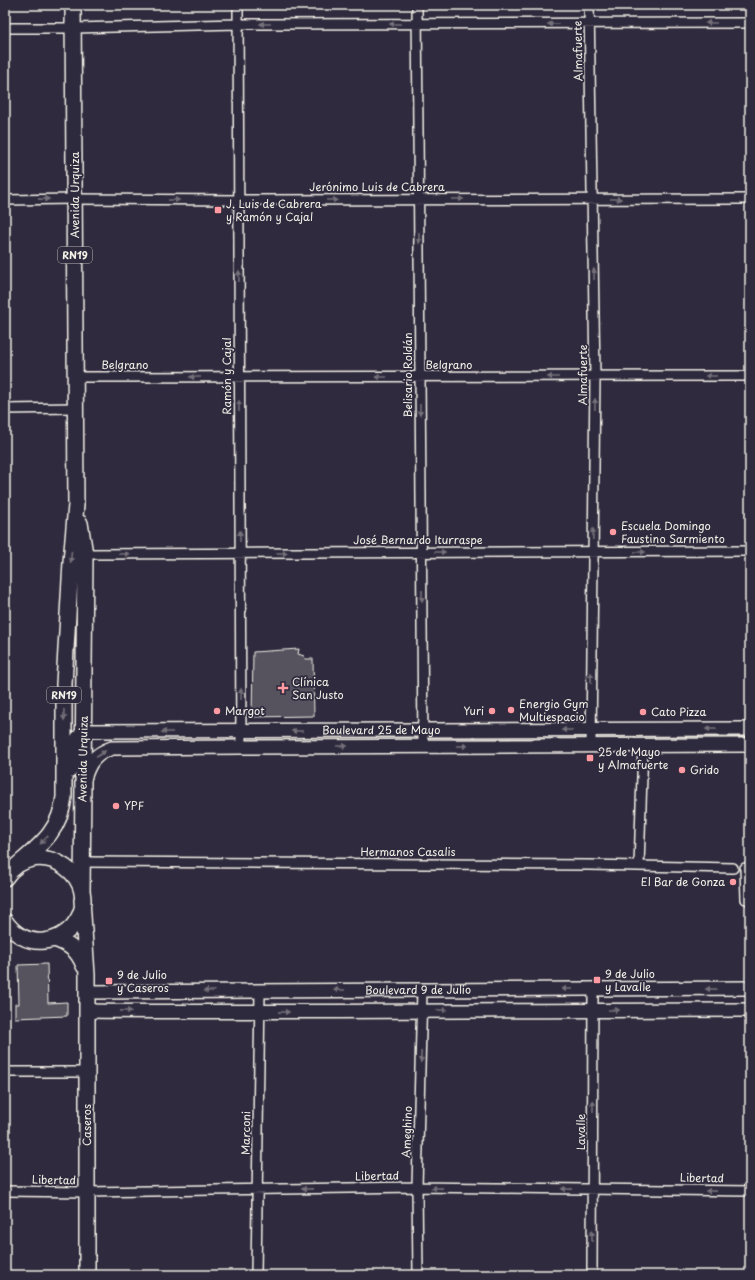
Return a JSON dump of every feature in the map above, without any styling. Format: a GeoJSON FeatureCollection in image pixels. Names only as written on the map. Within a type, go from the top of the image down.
{"type":"FeatureCollection","features":[{"type":"Feature","properties":{"kind":"main road","name":"Avenida Urquiza"},"geometry":{"type":"LineString","coordinates":[[8,874],[53,831],[64,797],[64,673],[76,505],[74,5]]}},
{"type":"Feature","properties":{"kind":"main road","name":"Avenida Urquiza"},"geometry":{"type":"LineString","coordinates":[[76,505],[85,554],[82,897]]}},
{"type":"Feature","properties":{"kind":"main road","name":"Boulevard 25 de Mayo"},"geometry":{"type":"LineString","coordinates":[[84,731],[241,732],[750,729]]}},
{"type":"Feature","properties":{"kind":"main road"},"geometry":{"type":"LineString","coordinates":[[64,797],[70,777],[73,745],[77,737],[84,731]]}},
{"type":"Feature","properties":{"kind":"main road","name":"Boulevard 25 de Mayo"},"geometry":{"type":"LineString","coordinates":[[82,786],[90,763],[104,751],[112,748],[750,745]]}},
{"type":"Feature","properties":{"kind":"main road","name":"RN19"},"geometry":{"type":"LineString","coordinates":[[5,937],[23,938],[35,941],[54,939],[65,933],[74,924],[80,913],[82,897],[80,887],[74,875],[65,866],[53,860],[46,858],[26,861],[8,874]]}},
{"type":"Feature","properties":{"kind":"main road","name":"Caseros"},"geometry":{"type":"LineString","coordinates":[[82,897],[87,975],[87,1275]]}},
{"type":"Feature","properties":{"kind":"main road"},"geometry":{"type":"LineString","coordinates":[[5,921],[12,930],[23,938]]}},
{"type":"Feature","properties":{"kind":"main road","name":"Caseros"},"geometry":{"type":"LineString","coordinates":[[54,939],[64,942],[72,947],[78,954],[87,975]]}},
{"type":"Feature","properties":{"kind":"main road","name":"Boulevard 9 de Julio"},"geometry":{"type":"LineString","coordinates":[[87,992],[750,988]]}},
{"type":"Feature","properties":{"kind":"main road","name":"Boulevard 9 de Julio"},"geometry":{"type":"LineString","coordinates":[[87,1011],[260,1012],[422,1010],[750,1010]]}},
{"type":"Feature","properties":{"kind":"street","name":"Ramón y Cajal"},"geometry":{"type":"LineString","coordinates":[[238,5],[241,747]]}},
{"type":"Feature","properties":{"kind":"street","name":"Belisario Roldán"},"geometry":{"type":"LineString","coordinates":[[417,5],[423,746]]}},
{"type":"Feature","properties":{"kind":"street","name":"Almafuerte"},"geometry":{"type":"LineString","coordinates":[[589,5],[595,376],[591,745]]}},
{"type":"Feature","properties":{"kind":"street"},"geometry":{"type":"LineString","coordinates":[[5,28],[238,24],[750,23]]}},
{"type":"Feature","properties":{"kind":"street","name":"Jerónimo Luis de Cabrera"},"geometry":{"type":"LineString","coordinates":[[5,200],[593,198],[750,199]]}},
{"type":"Feature","properties":{"kind":"street","name":"Belgrano"},"geometry":{"type":"LineString","coordinates":[[76,377],[239,378],[750,376]]}},
{"type":"Feature","properties":{"kind":"street"},"geometry":{"type":"LineString","coordinates":[[5,409],[76,408]]}},
{"type":"Feature","properties":{"kind":"street","name":"José Bernardo Iturraspe"},"geometry":{"type":"LineString","coordinates":[[85,554],[750,551]]}},
{"type":"Feature","properties":{"kind":"street"},"geometry":{"type":"LineString","coordinates":[[640,866],[643,746]]}},
{"type":"Feature","properties":{"kind":"street","name":"Hermanos Casalis"},"geometry":{"type":"LineString","coordinates":[[82,862],[733,868]]}},
{"type":"Feature","properties":{"kind":"street"},"geometry":{"type":"LineString","coordinates":[[748,868],[748,900]]}},
{"type":"Feature","properties":{"kind":"street","name":"Lavalle"},"geometry":{"type":"LineString","coordinates":[[592,1275],[593,989]]}},
{"type":"Feature","properties":{"kind":"street","name":"Ameghino"},"geometry":{"type":"LineString","coordinates":[[418,1275],[418,1187],[422,990]]}},
{"type":"Feature","properties":{"kind":"street","name":"Marconi"},"geometry":{"type":"LineString","coordinates":[[256,1275],[260,991]]}},
{"type":"Feature","properties":{"kind":"street"},"geometry":{"type":"LineString","coordinates":[[5,1072],[87,1072]]}},
{"type":"Feature","properties":{"kind":"street","name":"Libertad"},"geometry":{"type":"LineString","coordinates":[[5,1191],[87,1192],[418,1187],[750,1191]]}},
{"type":"Feature","properties":{"kind":"building","name":"Clínica San Justo"},"geometry":{"type":"Polygon","coordinates":[[[299,649],[298,654],[304,656],[305,659],[313,659],[314,716],[252,717],[253,652],[299,649]]]}},
{"type":"Feature","properties":{"kind":"building"},"geometry":{"type":"Polygon","coordinates":[[[47,964],[48,1003],[67,1002],[67,1016],[15,1018],[15,1004],[19,1004],[18,965],[47,964]]]}},
{"type":"Feature","properties":{"kind":"place","name":"J. Luis de Cabrera y Ramón y Cajal"},"geometry":{"type":"Point","coordinates":[218,210]}},
{"type":"Feature","properties":{"kind":"place","name":"Escuela Domingo Faustino Sarmiento"},"geometry":{"type":"Point","coordinates":[613,532]}},
{"type":"Feature","properties":{"kind":"place","name":"Clínica San Justo"},"geometry":{"type":"Point","coordinates":[283,688]}},
{"type":"Feature","properties":{"kind":"place","name":"Energio Gym Multiespacio"},"geometry":{"type":"Point","coordinates":[511,710]}},
{"type":"Feature","properties":{"kind":"place","name":"Margot"},"geometry":{"type":"Point","coordinates":[217,711]}},
{"type":"Feature","properties":{"kind":"place","name":"Yuri"},"geometry":{"type":"Point","coordinates":[492,711]}},
{"type":"Feature","properties":{"kind":"place","name":"Cato Pizza"},"geometry":{"type":"Point","coordinates":[643,712]}},
{"type":"Feature","properties":{"kind":"place","name":"25 de Mayo y Almafuerte"},"geometry":{"type":"Point","coordinates":[590,758]}},
{"type":"Feature","properties":{"kind":"place","name":"Grido"},"geometry":{"type":"Point","coordinates":[682,770]}},
{"type":"Feature","properties":{"kind":"place","name":"YPF"},"geometry":{"type":"Point","coordinates":[116,806]}},
{"type":"Feature","properties":{"kind":"place","name":"El Bar de Gonza"},"geometry":{"type":"Point","coordinates":[733,882]}},
{"type":"Feature","properties":{"kind":"place","name":"9 de Julio y Lavalle"},"geometry":{"type":"Point","coordinates":[597,980]}},
{"type":"Feature","properties":{"kind":"place","name":"9 de Julio y Caseros"},"geometry":{"type":"Point","coordinates":[109,981]}}]}
